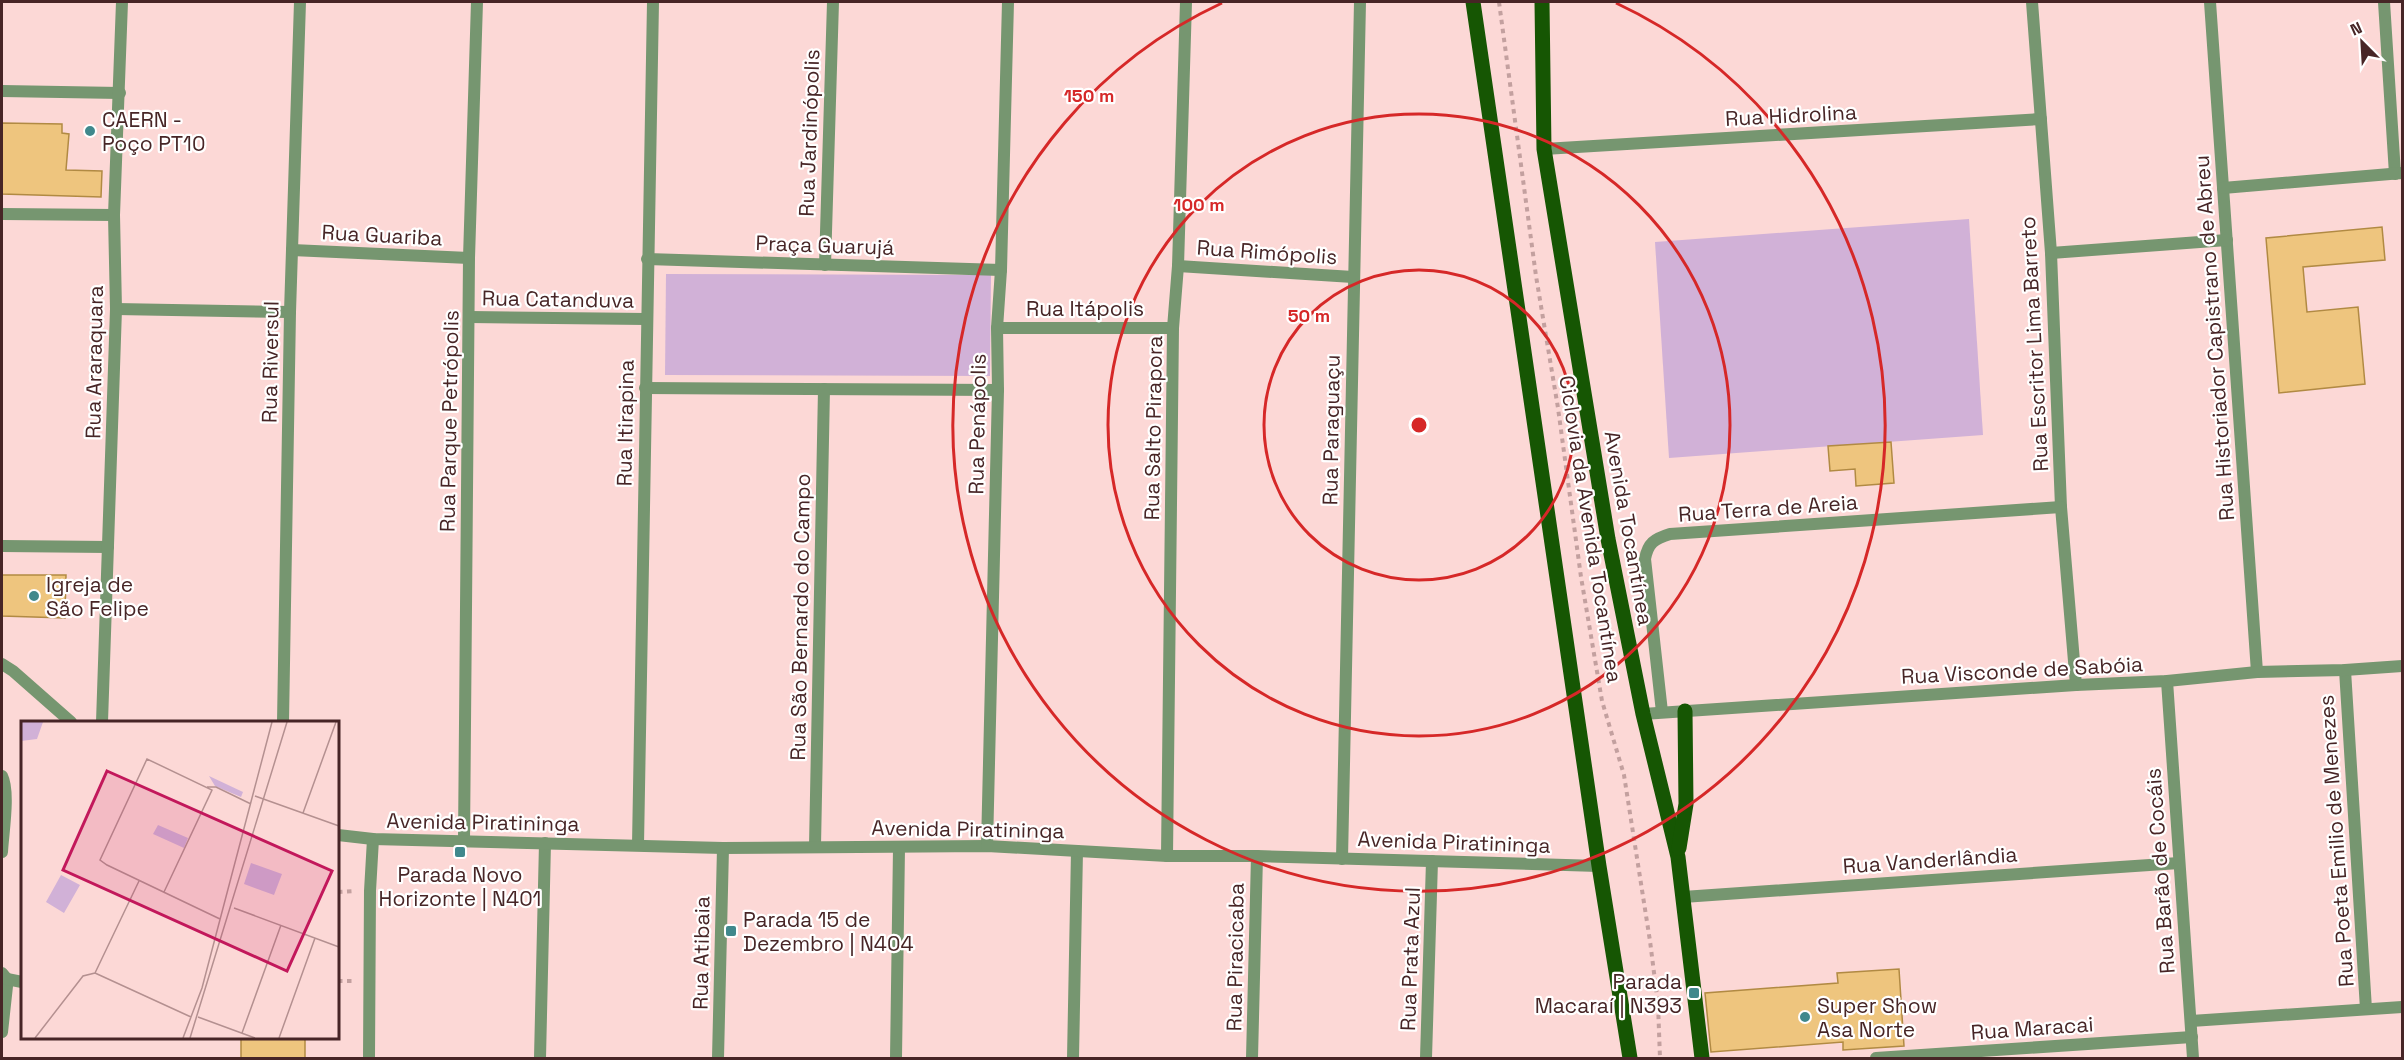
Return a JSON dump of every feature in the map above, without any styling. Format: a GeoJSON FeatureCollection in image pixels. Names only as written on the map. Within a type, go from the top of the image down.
{"type":"FeatureCollection","features":[{"type":"Feature","properties":{"kind":"main road"},"geometry":{"type":"LineString","coordinates":[[1473,2],[1599,866],[1630,1059]]}},
{"type":"Feature","properties":{"kind":"main road","name":"Avenida Tocantínea"},"geometry":{"type":"LineString","coordinates":[[1542,2],[1544,149],[1608,539],[1643,714],[1678,857],[1702,1059]]}},
{"type":"Feature","properties":{"kind":"main road"},"geometry":{"type":"LineString","coordinates":[[1678,857],[1686,804],[1685,711]]}},
{"type":"Feature","properties":{"kind":"street","name":"Rua Araraquara"},"geometry":{"type":"LineString","coordinates":[[102,721],[116,309],[114,214],[122,2]]}},
{"type":"Feature","properties":{"kind":"street","name":"Rua Riversul"},"geometry":{"type":"LineString","coordinates":[[283,721],[290,312],[300,2]]}},
{"type":"Feature","properties":{"kind":"street","name":"Rua Parque Petrópolis"},"geometry":{"type":"LineString","coordinates":[[464,840],[469,258],[477,2]]}},
{"type":"Feature","properties":{"kind":"street","name":"Rua Itirapina"},"geometry":{"type":"LineString","coordinates":[[638,845],[653,2]]}},
{"type":"Feature","properties":{"kind":"street","name":"Rua Jardinópolis"},"geometry":{"type":"LineString","coordinates":[[825,265],[832,2]]}},
{"type":"Feature","properties":{"kind":"street","name":"Rua Penápolis"},"geometry":{"type":"LineString","coordinates":[[987,846],[998,390],[997,327],[1001,270],[1008,2]]}},
{"type":"Feature","properties":{"kind":"street","name":"Rua Salto Pirapora"},"geometry":{"type":"LineString","coordinates":[[1167,856],[1173,328],[1178,266],[1186,2]]}},
{"type":"Feature","properties":{"kind":"street","name":"Rua Paraguaçu"},"geometry":{"type":"LineString","coordinates":[[1342,859],[1360,2]]}},
{"type":"Feature","properties":{"kind":"street","name":"Rua Escritor Lima Barreto"},"geometry":{"type":"LineString","coordinates":[[2032,2],[2050,253],[2061,507],[2076,685]]}},
{"type":"Feature","properties":{"kind":"street","name":"Rua Historiador Capistrano de Abreu"},"geometry":{"type":"LineString","coordinates":[[2210,2],[2257,672]]}},
{"type":"Feature","properties":{"kind":"street"},"geometry":{"type":"LineString","coordinates":[[2223,188],[2398,173],[2384,2]]}},
{"type":"Feature","properties":{"kind":"street"},"geometry":{"type":"LineString","coordinates":[[2,91],[120,93]]}},
{"type":"Feature","properties":{"kind":"street","name":"Rua Hidrolina"},"geometry":{"type":"LineString","coordinates":[[1544,149],[2041,119]]}},
{"type":"Feature","properties":{"kind":"street"},"geometry":{"type":"LineString","coordinates":[[2,214],[114,214]]}},
{"type":"Feature","properties":{"kind":"street"},"geometry":{"type":"LineString","coordinates":[[2050,253],[2227,240]]}},
{"type":"Feature","properties":{"kind":"street","name":"Rua Guariba"},"geometry":{"type":"LineString","coordinates":[[292,250],[469,258]]}},
{"type":"Feature","properties":{"kind":"street","name":"Praça Guarujá"},"geometry":{"type":"LineString","coordinates":[[647,259],[1001,270]]}},
{"type":"Feature","properties":{"kind":"street","name":"Rua Rimópolis"},"geometry":{"type":"LineString","coordinates":[[1178,266],[1353,277]]}},
{"type":"Feature","properties":{"kind":"street"},"geometry":{"type":"LineString","coordinates":[[116,309],[290,312]]}},
{"type":"Feature","properties":{"kind":"street","name":"Rua Catanduva"},"geometry":{"type":"LineString","coordinates":[[470,317],[646,319]]}},
{"type":"Feature","properties":{"kind":"street","name":"Rua Itápolis"},"geometry":{"type":"LineString","coordinates":[[997,327],[1173,328]]}},
{"type":"Feature","properties":{"kind":"street"},"geometry":{"type":"LineString","coordinates":[[645,388],[998,390]]}},
{"type":"Feature","properties":{"kind":"street","name":"Rua São Bernardo do Campo"},"geometry":{"type":"LineString","coordinates":[[815,846],[824,389]]}},
{"type":"Feature","properties":{"kind":"street","name":"Rua Terra de Areia"},"geometry":{"type":"LineString","coordinates":[[1662,712],[1645,559],[1648,546],[1656,538],[1670,534],[2061,507]]}},
{"type":"Feature","properties":{"kind":"street"},"geometry":{"type":"LineString","coordinates":[[2,546],[108,547]]}},
{"type":"Feature","properties":{"kind":"street"},"geometry":{"type":"LineString","coordinates":[[2,664],[13,671],[68,721]]}},
{"type":"Feature","properties":{"kind":"street","name":"Rua Visconde de Sabóia"},"geometry":{"type":"LineString","coordinates":[[1643,714],[2167,681],[2257,672],[2403,666]]}},
{"type":"Feature","properties":{"kind":"street","name":"Rua Poeta Emilio de Menezes"},"geometry":{"type":"LineString","coordinates":[[2344,670],[2366,1009]]}},
{"type":"Feature","properties":{"kind":"street","name":"Rua Barão de Cocáis"},"geometry":{"type":"LineString","coordinates":[[2167,681],[2193,1059]]}},
{"type":"Feature","properties":{"kind":"street"},"geometry":{"type":"LineString","coordinates":[[2,776],[5,802],[2,852]]}},
{"type":"Feature","properties":{"kind":"street","name":"Avenida Piratininga"},"geometry":{"type":"LineString","coordinates":[[339,835],[373,839],[723,848],[987,846],[1167,856],[1257,856],[1599,866]]}},
{"type":"Feature","properties":{"kind":"street"},"geometry":{"type":"LineString","coordinates":[[369,1059],[370,891],[373,839]]}},
{"type":"Feature","properties":{"kind":"street"},"geometry":{"type":"LineString","coordinates":[[540,1059],[545,843]]}},
{"type":"Feature","properties":{"kind":"street","name":"Rua Atibaia"},"geometry":{"type":"LineString","coordinates":[[718,1059],[723,848]]}},
{"type":"Feature","properties":{"kind":"street"},"geometry":{"type":"LineString","coordinates":[[896,1059],[898,848]]}},
{"type":"Feature","properties":{"kind":"street"},"geometry":{"type":"LineString","coordinates":[[1073,1059],[1077,851]]}},
{"type":"Feature","properties":{"kind":"street","name":"Rua Piracicaba"},"geometry":{"type":"LineString","coordinates":[[1252,1059],[1257,856]]}},
{"type":"Feature","properties":{"kind":"street","name":"Rua Prata Azul"},"geometry":{"type":"LineString","coordinates":[[1426,1059],[1432,861]]}},
{"type":"Feature","properties":{"kind":"street","name":"Rua Vanderlândia"},"geometry":{"type":"LineString","coordinates":[[1683,897],[2179,863]]}},
{"type":"Feature","properties":{"kind":"street"},"geometry":{"type":"LineString","coordinates":[[2,1032],[4,976],[21,982]]}},
{"type":"Feature","properties":{"kind":"street"},"geometry":{"type":"LineString","coordinates":[[2191,1020],[2403,1007]]}},
{"type":"Feature","properties":{"kind":"street","name":"Rua Maracai"},"geometry":{"type":"LineString","coordinates":[[1876,1059],[2192,1036]]}},
{"type":"Feature","properties":{"kind":"path","name":"Ciclovia da Avenida Tocantínea"},"geometry":{"type":"LineString","coordinates":[[1499,2],[1536,276],[1558,408],[1583,588],[1602,701],[1624,775],[1650,941],[1658,1004],[1660,1059]]}},
{"type":"Feature","properties":{"kind":"shaded area"},"geometry":{"type":"Polygon","coordinates":[[[1969,219],[1983,435],[1669,458],[1655,242],[1969,219]]]}},
{"type":"Feature","properties":{"kind":"shaded area"},"geometry":{"type":"Polygon","coordinates":[[[666,274],[991,275],[990,376],[665,375],[666,274]]]}},
{"type":"Feature","properties":{"kind":"building"},"geometry":{"type":"Polygon","coordinates":[[[2,123],[62,124],[62,133],[69,134],[66,170],[102,171],[101,197],[2,194],[2,123]]]}},
{"type":"Feature","properties":{"kind":"building"},"geometry":{"type":"Polygon","coordinates":[[[2382,227],[2385,260],[2303,267],[2307,312],[2358,307],[2365,384],[2279,393],[2266,238],[2382,227]]]}},
{"type":"Feature","properties":{"kind":"building"},"geometry":{"type":"Polygon","coordinates":[[[1891,442],[1894,483],[1856,486],[1855,469],[1830,471],[1828,446],[1891,442]]]}},
{"type":"Feature","properties":{"kind":"building","name":"Igreja de São Felipe"},"geometry":{"type":"Polygon","coordinates":[[[2,575],[66,575],[65,618],[2,616],[2,575]]]}},
{"type":"Feature","properties":{"kind":"building","name":"Super Show Asa Norte"},"geometry":{"type":"Polygon","coordinates":[[[1899,969],[1904,1046],[1843,1050],[1843,1042],[1711,1052],[1705,993],[1838,983],[1837,973],[1899,969]]]}},
{"type":"Feature","properties":{"kind":"building"},"geometry":{"type":"Polygon","coordinates":[[[241,1039],[305,1039],[305,1059],[241,1059],[241,1039]]]}},
{"type":"Feature","properties":{"kind":"place","name":"CAERN - Poço PT10"},"geometry":{"type":"Point","coordinates":[90,131]}},
{"type":"Feature","properties":{"kind":"place","name":"Igreja de São Felipe"},"geometry":{"type":"Point","coordinates":[34,596]}},
{"type":"Feature","properties":{"kind":"place","name":"Parada Novo Horizonte | N401"},"geometry":{"type":"Point","coordinates":[460,852]}},
{"type":"Feature","properties":{"kind":"place","name":"Parada 15 de Dezembro | N404"},"geometry":{"type":"Point","coordinates":[731,931]}},
{"type":"Feature","properties":{"kind":"place","name":"Parada Macaraí | N393"},"geometry":{"type":"Point","coordinates":[1694,993]}},
{"type":"Feature","properties":{"kind":"place","name":"Super Show Asa Norte"},"geometry":{"type":"Point","coordinates":[1805,1017]}}]}
